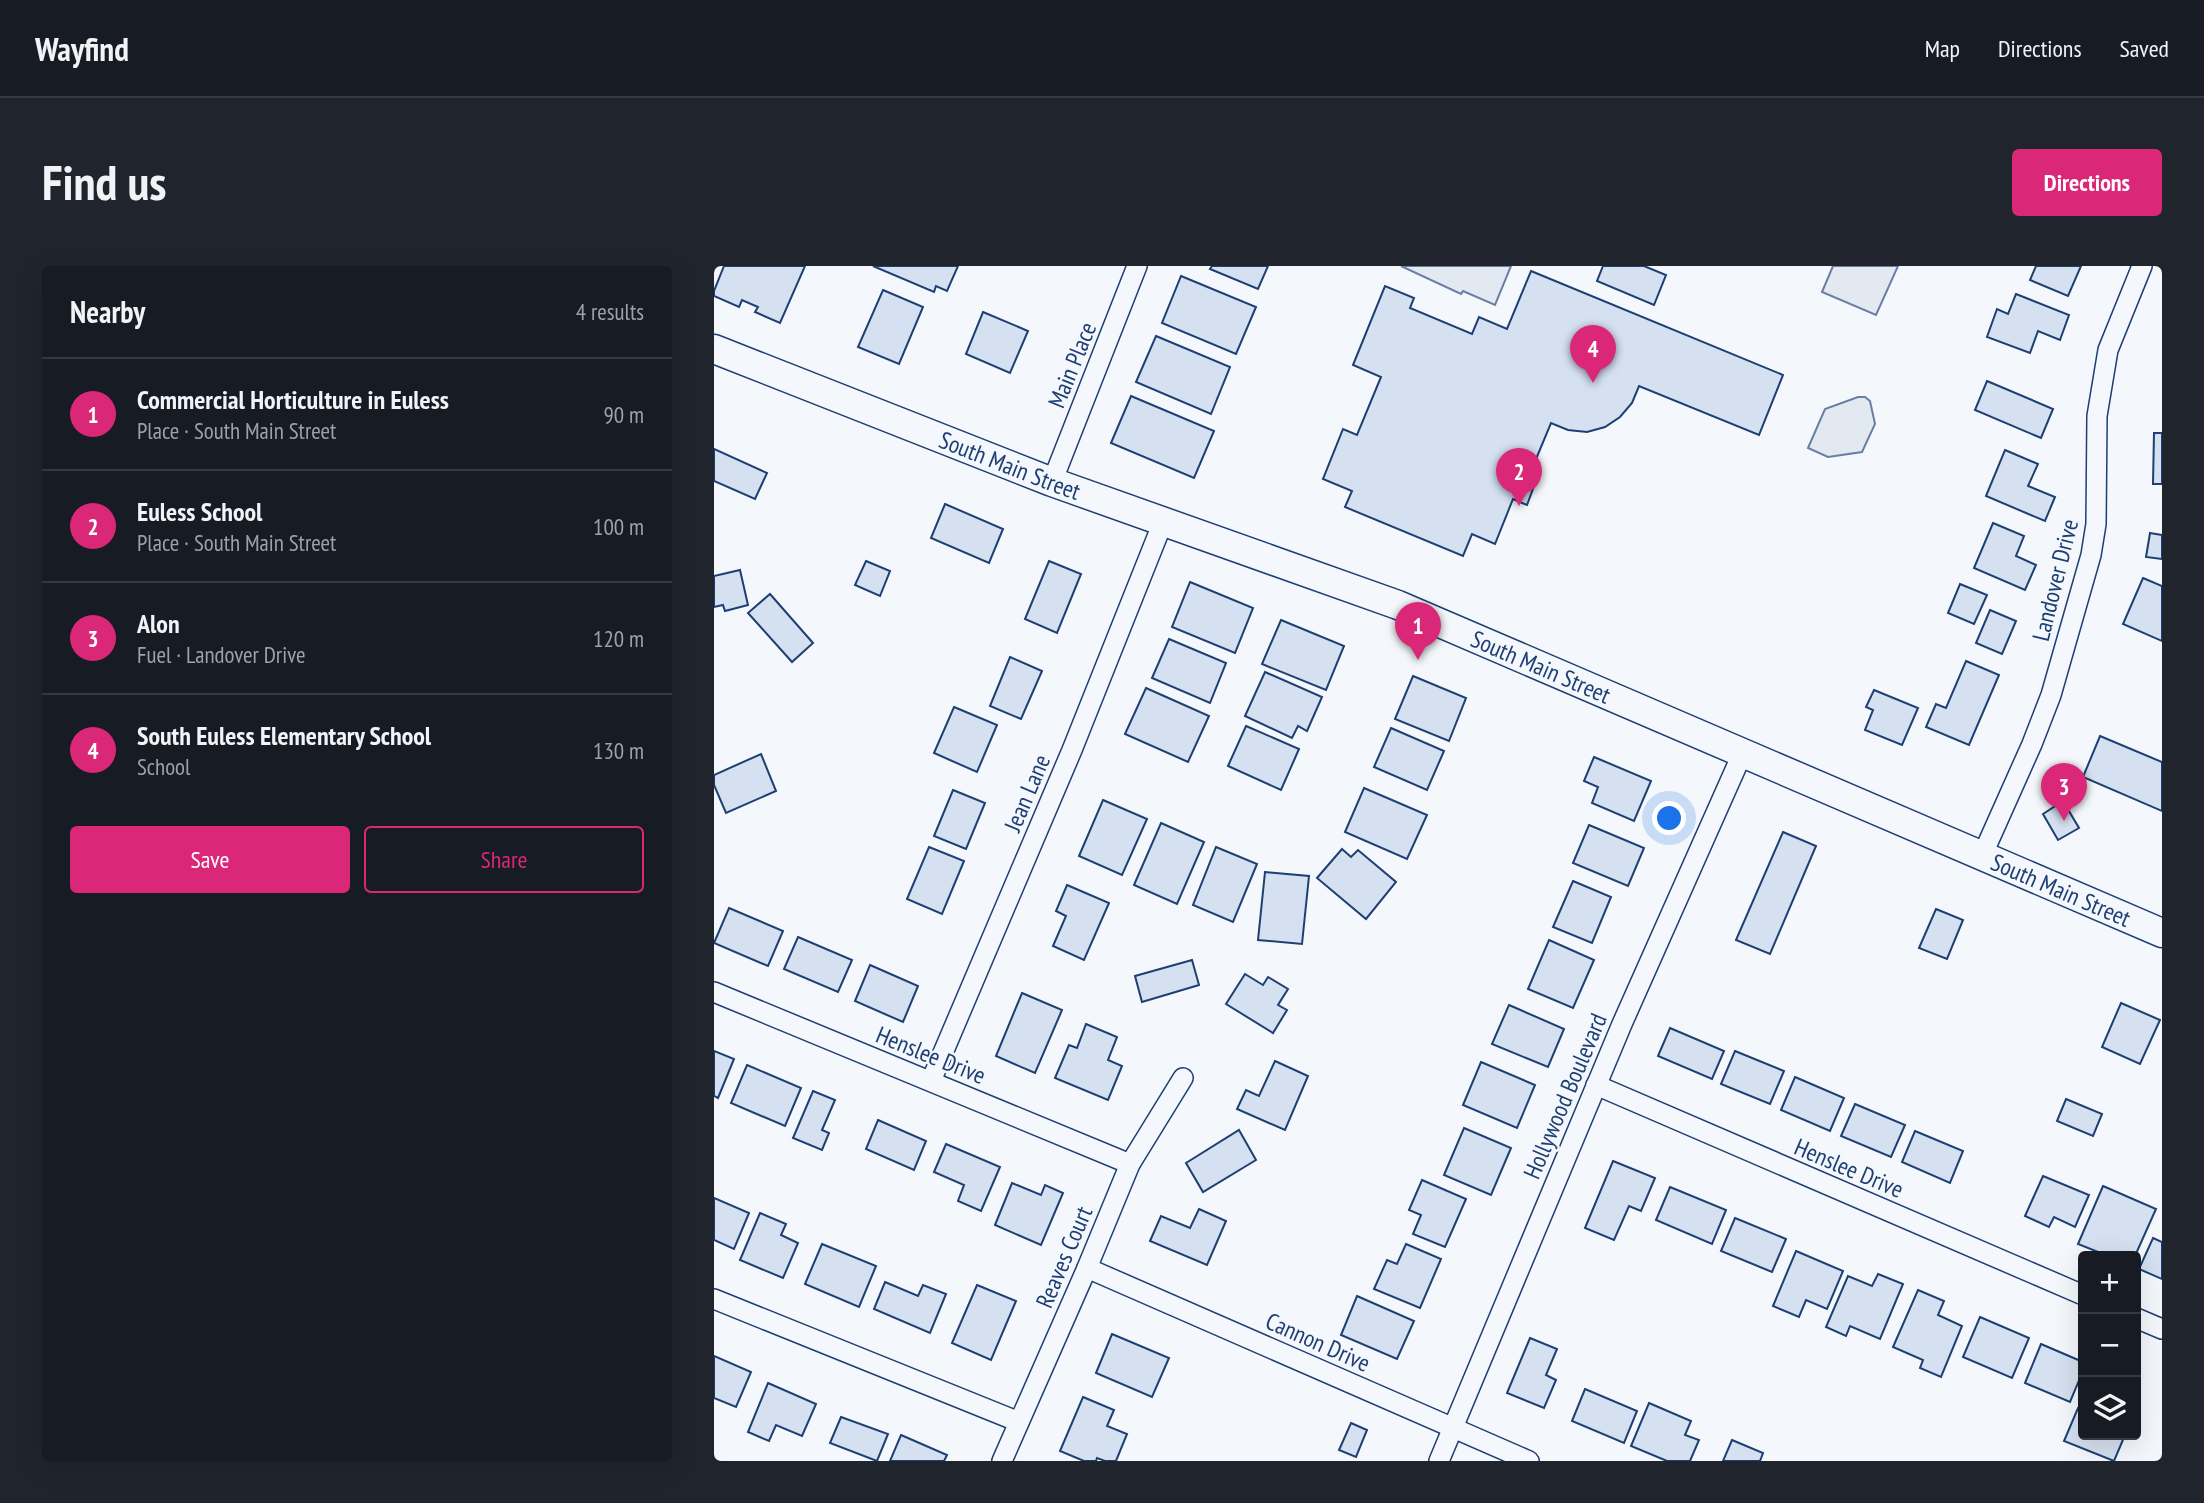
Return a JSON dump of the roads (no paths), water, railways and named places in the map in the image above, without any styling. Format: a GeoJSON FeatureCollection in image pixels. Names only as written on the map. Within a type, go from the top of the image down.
{"type":"FeatureCollection","features":[{"type":"Feature","properties":{"kind":"street","name":"Main Place"},"geometry":{"type":"LineString","coordinates":[[1052,482],[1137,266]]}},
{"type":"Feature","properties":{"kind":"street","name":"Landover Drive"},"geometry":{"type":"LineString","coordinates":[[1982,856],[2051,695],[2091,555],[2096,524],[2097,416],[2108,349],[2142,266]]}},
{"type":"Feature","properties":{"kind":"street","name":"South Main Street"},"geometry":{"type":"LineString","coordinates":[[714,349],[1052,482],[1398,605],[2162,933]]}},
{"type":"Feature","properties":{"kind":"street","name":"Jean Lane"},"geometry":{"type":"LineString","coordinates":[[931,1081],[1067,763],[1163,522]]}},
{"type":"Feature","properties":{"kind":"street","name":"Hollywood Boulevard"},"geometry":{"type":"LineString","coordinates":[[1439,1461],[1596,1086],[1743,752]]}},
{"type":"Feature","properties":{"kind":"street","name":"Henslee Drive"},"geometry":{"type":"LineString","coordinates":[[714,992],[1130,1164]]}},
{"type":"Feature","properties":{"kind":"street","name":"Reaves Court"},"geometry":{"type":"LineString","coordinates":[[1002,1461],[1130,1164],[1183,1078]]}},
{"type":"Feature","properties":{"kind":"street","name":"Henslee Drive"},"geometry":{"type":"LineString","coordinates":[[1596,1086],[2078,1293]]}},
{"type":"Feature","properties":{"kind":"street","name":"Cannon Drive"},"geometry":{"type":"LineString","coordinates":[[1087,1268],[1529,1461]]}},
{"type":"Feature","properties":{"kind":"street"},"geometry":{"type":"LineString","coordinates":[[714,1298],[1019,1422]]}},
{"type":"Feature","properties":{"kind":"street"},"geometry":{"type":"LineString","coordinates":[[2141,1320],[2162,1329]]}},
{"type":"Feature","properties":{"kind":"place","name":"South Euless Elementary School"},"geometry":{"type":"Point","coordinates":[1593,383]}},
{"type":"Feature","properties":{"kind":"place","name":"Euless School"},"geometry":{"type":"Point","coordinates":[1519,506]}},
{"type":"Feature","properties":{"kind":"place","name":"Commercial Horticulture in Euless"},"geometry":{"type":"Point","coordinates":[1418,660]}},
{"type":"Feature","properties":{"kind":"place","name":"Alon"},"geometry":{"type":"Point","coordinates":[2064,821]}}]}
